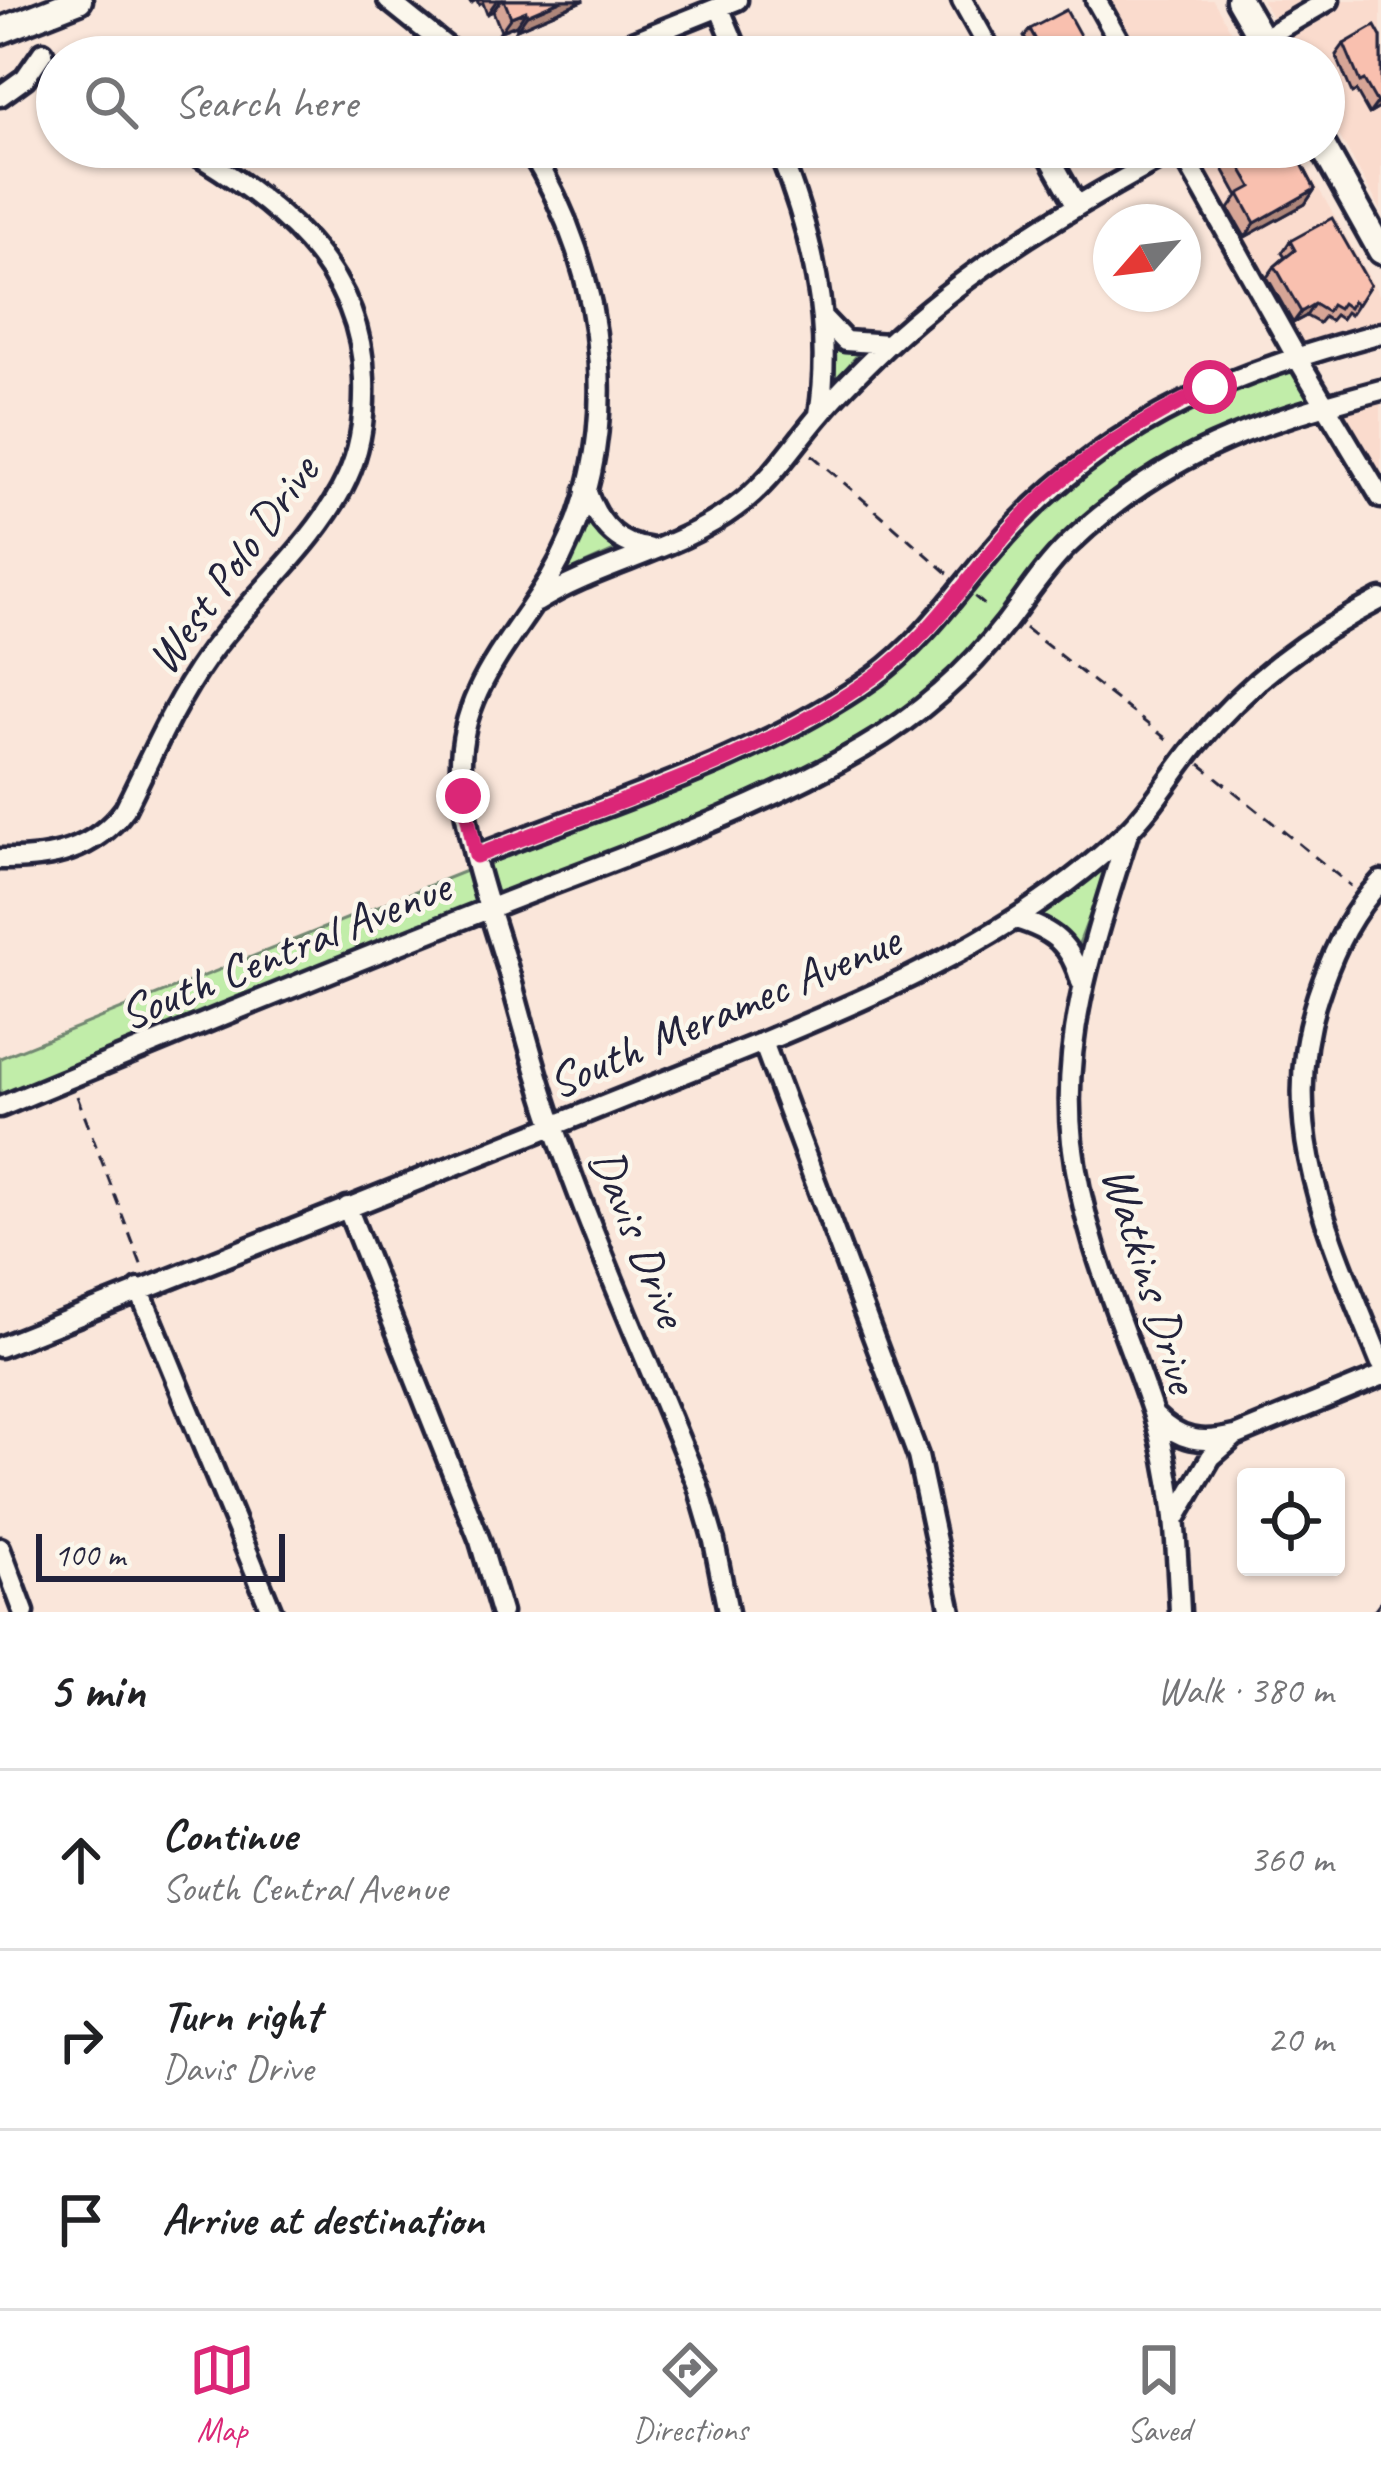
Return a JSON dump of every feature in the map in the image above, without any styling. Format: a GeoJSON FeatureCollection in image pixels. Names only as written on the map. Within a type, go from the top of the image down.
{"type":"FeatureCollection","features":[{"type":"Feature","properties":{"kind":"main road"},"geometry":{"type":"LineString","coordinates":[[0,32],[79,0]]}},
{"type":"Feature","properties":{"kind":"main road"},"geometry":{"type":"LineString","coordinates":[[1239,0],[1260,36]]}},
{"type":"Feature","properties":{"kind":"main road"},"geometry":{"type":"LineString","coordinates":[[1338,168],[1373,218],[1381,251]]}},
{"type":"Feature","properties":{"kind":"street"},"geometry":{"type":"LineString","coordinates":[[388,0],[433,36]]}},
{"type":"Feature","properties":{"kind":"street"},"geometry":{"type":"LineString","coordinates":[[962,0],[982,36]]}},
{"type":"Feature","properties":{"kind":"street"},"geometry":{"type":"LineString","coordinates":[[1096,0],[1116,36]]}},
{"type":"Feature","properties":{"kind":"street"},"geometry":{"type":"LineString","coordinates":[[1282,36],[1329,0]]}},
{"type":"Feature","properties":{"kind":"street"},"geometry":{"type":"LineString","coordinates":[[648,36],[728,4],[735,36]]}},
{"type":"Feature","properties":{"kind":"street"},"geometry":{"type":"LineString","coordinates":[[26,21],[36,36]]}},
{"type":"Feature","properties":{"kind":"street"},"geometry":{"type":"LineString","coordinates":[[0,96],[36,69]]}},
{"type":"Feature","properties":{"kind":"street","name":"West Polo Drive"},"geometry":{"type":"LineString","coordinates":[[0,859],[28,860],[65,852],[97,838],[114,824],[183,693],[246,607],[318,524],[347,478],[355,454],[363,414],[364,371],[349,301],[307,238],[274,205],[217,168]]}},
{"type":"Feature","properties":{"kind":"street","name":"Davis Drive"},"geometry":{"type":"LineString","coordinates":[[542,168],[564,214],[592,304],[600,404],[586,490],[565,548],[489,668],[464,737],[463,796],[490,908],[553,1123],[698,1486],[715,1541],[728,1612]]}},
{"type":"Feature","properties":{"kind":"street"},"geometry":{"type":"LineString","coordinates":[[784,168],[810,248],[822,317],[824,387],[819,414]]}},
{"type":"Feature","properties":{"kind":"street"},"geometry":{"type":"LineString","coordinates":[[1056,168],[1076,204]]}},
{"type":"Feature","properties":{"kind":"street"},"geometry":{"type":"LineString","coordinates":[[533,604],[559,588],[678,540],[736,507],[888,344],[986,263],[1076,204],[1143,168]]}},
{"type":"Feature","properties":{"kind":"street"},"geometry":{"type":"LineString","coordinates":[[1191,168],[1381,498]]}},
{"type":"Feature","properties":{"kind":"street"},"geometry":{"type":"LineString","coordinates":[[822,317],[845,341],[888,344]]}},
{"type":"Feature","properties":{"kind":"street","name":"South Central Avenue"},"geometry":{"type":"LineString","coordinates":[[476,856],[779,735],[877,675],[930,628],[1010,530],[1058,481],[1112,440],[1210,387],[1296,356],[1381,333]]}},
{"type":"Feature","properties":{"kind":"street","name":"South Central Avenue"},"geometry":{"type":"LineString","coordinates":[[0,1107],[739,808],[826,768],[868,745],[940,693],[977,658],[1066,546],[1136,489],[1227,437],[1381,390]]}},
{"type":"Feature","properties":{"kind":"street"},"geometry":{"type":"LineString","coordinates":[[586,490],[613,533],[636,547],[652,548]]}},
{"type":"Feature","properties":{"kind":"street","name":"South Meramec Avenue"},"geometry":{"type":"LineString","coordinates":[[0,1347],[872,997],[1016,919],[1129,830],[1229,706],[1270,668],[1381,599]]}},
{"type":"Feature","properties":{"kind":"street","name":"Watkins Drive"},"geometry":{"type":"LineString","coordinates":[[1129,830],[1081,982],[1071,1062],[1072,1138],[1082,1211],[1101,1276],[1153,1413],[1175,1519],[1180,1612]]}},
{"type":"Feature","properties":{"kind":"street"},"geometry":{"type":"LineString","coordinates":[[1381,881],[1339,937],[1308,1020],[1300,1106],[1317,1196],[1381,1363]]}},
{"type":"Feature","properties":{"kind":"street"},"geometry":{"type":"LineString","coordinates":[[1016,919],[1059,937],[1074,957],[1081,982]]}},
{"type":"Feature","properties":{"kind":"street"},"geometry":{"type":"LineString","coordinates":[[763,1042],[918,1456],[950,1612]]}},
{"type":"Feature","properties":{"kind":"street"},"geometry":{"type":"LineString","coordinates":[[347,1207],[480,1541],[501,1612]]}},
{"type":"Feature","properties":{"kind":"street"},"geometry":{"type":"LineString","coordinates":[[144,1287],[272,1612]]}},
{"type":"Feature","properties":{"kind":"street"},"geometry":{"type":"LineString","coordinates":[[1153,1413],[1171,1431],[1190,1440],[1212,1442],[1381,1376]]}},
{"type":"Feature","properties":{"kind":"street"},"geometry":{"type":"LineString","coordinates":[[1175,1519],[1211,1457],[1235,1436]]}},
{"type":"Feature","properties":{"kind":"street"},"geometry":{"type":"LineString","coordinates":[[0,1548],[24,1612]]}},
{"type":"Feature","properties":{"kind":"path"},"geometry":{"type":"LineString","coordinates":[[799,443],[1006,623],[1023,626],[1366,899]]}},
{"type":"Feature","properties":{"kind":"path"},"geometry":{"type":"LineString","coordinates":[[70,1078],[144,1287]]}},
{"type":"Feature","properties":{"kind":"shaded area"},"geometry":{"type":"Polygon","coordinates":[[[1102,0],[1213,0],[1234,36],[1122,36],[1102,0]]]}},
{"type":"Feature","properties":{"kind":"shaded area"},"geometry":{"type":"Polygon","coordinates":[[[1262,0],[1381,0],[1381,210],[1345,146],[1345,36],[1283,36],[1262,0]]]}},
{"type":"Feature","properties":{"kind":"shaded area"},"geometry":{"type":"Polygon","coordinates":[[[1196,168],[1307,168],[1381,298],[1381,324],[1296,347],[1196,168]]]}},
{"type":"Feature","properties":{"kind":"shaded area"},"geometry":{"type":"Polygon","coordinates":[[[1381,399],[1381,483],[1337,410],[1381,399]]]}},
{"type":"Feature","properties":{"kind":"green space"},"geometry":{"type":"Polygon","coordinates":[[[835,343],[857,355],[836,382],[831,380],[835,343]]]}},
{"type":"Feature","properties":{"kind":"green space"},"geometry":{"type":"Polygon","coordinates":[[[1296,356],[1326,405],[1272,419],[1099,518],[977,658],[827,768],[0,1107],[0,1058],[478,866],[724,759],[837,701],[1112,440],[1296,356]]]}},
{"type":"Feature","properties":{"kind":"green space"},"geometry":{"type":"Polygon","coordinates":[[[589,521],[618,549],[569,571],[567,566],[589,521]]]}},
{"type":"Feature","properties":{"kind":"green space"},"geometry":{"type":"Polygon","coordinates":[[[1102,865],[1108,868],[1078,946],[1042,916],[1102,865]]]}},
{"type":"Feature","properties":{"kind":"building"},"geometry":{"type":"Polygon","coordinates":[[[504,0],[562,0],[511,17],[504,0]]]}},
{"type":"Feature","properties":{"kind":"building"},"geometry":{"type":"Polygon","coordinates":[[[1066,10],[1080,36],[1034,36],[1030,29],[1066,10]]]}},
{"type":"Feature","properties":{"kind":"building"},"geometry":{"type":"Polygon","coordinates":[[[1375,26],[1381,37],[1381,101],[1377,103],[1364,80],[1360,82],[1345,43],[1375,26]]]}},
{"type":"Feature","properties":{"kind":"building"},"geometry":{"type":"Polygon","coordinates":[[[1241,168],[1304,168],[1315,189],[1255,223],[1239,194],[1252,187],[1241,168]]]}},
{"type":"Feature","properties":{"kind":"building"},"geometry":{"type":"Polygon","coordinates":[[[1332,218],[1370,285],[1358,304],[1353,301],[1349,308],[1342,303],[1338,309],[1331,305],[1327,312],[1314,304],[1301,312],[1275,266],[1295,250],[1290,241],[1332,218]]]}},
{"type":"Feature","properties":{"kind":"tram line"},"geometry":{"type":"LineString","coordinates":[[1373,1612],[1381,1601]]}},
{"type":"Feature","properties":{"kind":"route"},"geometry":{"type":"LineString","coordinates":[[463,796],[476,856],[779,735],[877,675],[913,644],[1058,481],[1112,440],[1210,387]]}}]}
